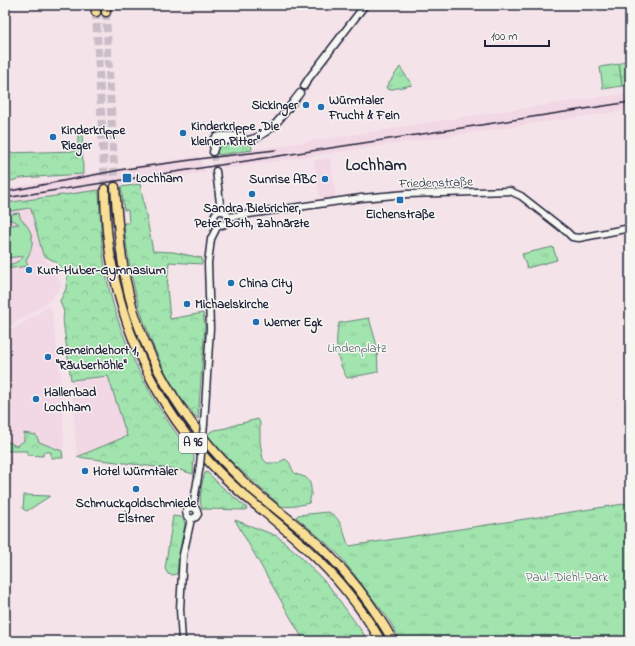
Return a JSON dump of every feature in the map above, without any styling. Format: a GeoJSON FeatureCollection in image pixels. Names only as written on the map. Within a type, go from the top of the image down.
{"type":"FeatureCollection","features":[{"type":"Feature","properties":{"kind":"highway","name":"A 96"},"geometry":{"type":"LineString","coordinates":[[115,187],[123,266],[130,298],[147,348],[160,375],[174,398],[192,424],[218,456],[246,484],[316,543],[338,564],[368,601],[393,641]]}},
{"type":"Feature","properties":{"kind":"highway","name":"A 96"},"geometry":{"type":"LineString","coordinates":[[105,189],[107,231],[113,268],[121,302],[130,333],[147,372],[164,404],[186,435],[217,470],[238,490],[307,548],[329,571],[348,593],[381,641]]}},
{"type":"Feature","properties":{"kind":"street"},"geometry":{"type":"LineString","coordinates":[[213,153],[212,143],[221,136],[256,137],[269,130],[300,93],[299,88],[304,86],[365,5]]}},
{"type":"Feature","properties":{"kind":"street"},"geometry":{"type":"LineString","coordinates":[[216,171],[221,211]]}},
{"type":"Feature","properties":{"kind":"street","name":"Friedenstraße"},"geometry":{"type":"LineString","coordinates":[[228,217],[361,198],[407,194],[510,191],[521,196],[572,237],[579,238],[630,228]]}},
{"type":"Feature","properties":{"kind":"street"},"geometry":{"type":"LineString","coordinates":[[221,211],[227,214],[228,217],[227,223],[224,225],[218,225],[213,220],[216,212],[221,211]]}},
{"type":"Feature","properties":{"kind":"street"},"geometry":{"type":"LineString","coordinates":[[182,641],[180,609],[183,555],[191,519],[187,516],[186,512],[190,507],[193,507],[200,465],[210,328],[208,263],[211,239],[218,225]]}},
{"type":"Feature","properties":{"kind":"shaded area"},"geometry":{"type":"Polygon","coordinates":[[[630,93],[630,110],[224,169],[218,155],[457,118],[630,93]]]}},
{"type":"Feature","properties":{"kind":"shaded area"},"geometry":{"type":"Polygon","coordinates":[[[199,156],[206,172],[99,190],[5,203],[5,189],[83,174],[199,156]]]}},
{"type":"Feature","properties":{"kind":"shaded area","name":"Sunrise ABC"},"geometry":{"type":"Polygon","coordinates":[[[330,158],[336,198],[320,200],[314,160],[330,158]]]}},
{"type":"Feature","properties":{"kind":"shaded area","name":"Kurt-Huber-Gymnasium"},"geometry":{"type":"Polygon","coordinates":[[[30,208],[43,255],[62,285],[50,301],[12,325],[5,324],[5,212],[30,208]]]}},
{"type":"Feature","properties":{"kind":"shaded area"},"geometry":{"type":"Polygon","coordinates":[[[51,306],[62,388],[64,444],[62,451],[39,442],[36,435],[25,433],[24,441],[16,446],[9,442],[5,443],[5,325],[11,330],[51,306]]]}},
{"type":"Feature","properties":{"kind":"shaded area"},"geometry":{"type":"Polygon","coordinates":[[[108,376],[127,436],[77,457],[71,380],[108,376]]]}},
{"type":"Feature","properties":{"kind":"shaded area"},"geometry":{"type":"Polygon","coordinates":[[[5,456],[12,456],[12,483],[5,483],[5,456]]]}},
{"type":"Feature","properties":{"kind":"green space"},"geometry":{"type":"Polygon","coordinates":[[[624,61],[630,61],[630,85],[622,86],[619,64],[624,61]]]}},
{"type":"Feature","properties":{"kind":"green space"},"geometry":{"type":"Polygon","coordinates":[[[619,64],[622,86],[603,89],[600,67],[619,64]]]}},
{"type":"Feature","properties":{"kind":"green space"},"geometry":{"type":"Polygon","coordinates":[[[400,67],[412,85],[388,90],[386,87],[400,67]]]}},
{"type":"Feature","properties":{"kind":"green space"},"geometry":{"type":"Polygon","coordinates":[[[82,130],[83,174],[21,178],[5,183],[5,153],[78,151],[78,131],[82,130]]]}},
{"type":"Feature","properties":{"kind":"green space"},"geometry":{"type":"Polygon","coordinates":[[[251,143],[252,150],[218,155],[217,150],[223,145],[251,143]]]}},
{"type":"Feature","properties":{"kind":"green space"},"geometry":{"type":"Polygon","coordinates":[[[140,184],[153,251],[173,252],[202,258],[202,264],[169,262],[167,287],[170,319],[203,313],[205,326],[198,419],[179,396],[162,365],[142,315],[132,280],[124,228],[124,223],[129,223],[128,210],[124,210],[121,187],[140,184]]]}},
{"type":"Feature","properties":{"kind":"green space"},"geometry":{"type":"Polygon","coordinates":[[[99,190],[105,268],[110,293],[118,318],[127,343],[150,392],[178,436],[194,456],[193,474],[180,470],[77,457],[127,436],[108,376],[71,380],[63,320],[64,312],[60,301],[66,289],[67,274],[56,262],[43,255],[31,209],[29,208],[5,212],[5,203],[99,190]]]}},
{"type":"Feature","properties":{"kind":"green space"},"geometry":{"type":"Polygon","coordinates":[[[19,213],[21,219],[30,230],[32,239],[32,247],[26,260],[28,266],[5,269],[5,266],[20,260],[24,256],[6,258],[5,226],[19,224],[12,220],[5,219],[5,215],[19,213]]]}},
{"type":"Feature","properties":{"kind":"green space"},"geometry":{"type":"Polygon","coordinates":[[[553,247],[557,260],[527,268],[522,254],[553,247]]]}},
{"type":"Feature","properties":{"kind":"green space","name":"Lindenplatz"},"geometry":{"type":"Polygon","coordinates":[[[369,318],[377,346],[378,372],[347,378],[337,351],[337,330],[339,323],[369,318]]]}},
{"type":"Feature","properties":{"kind":"green space"},"geometry":{"type":"Polygon","coordinates":[[[258,419],[260,423],[260,442],[263,459],[267,463],[278,463],[285,459],[289,462],[294,472],[308,479],[311,485],[311,496],[309,503],[284,507],[281,506],[234,464],[217,447],[208,435],[214,430],[258,419]]]}},
{"type":"Feature","properties":{"kind":"green space"},"geometry":{"type":"Polygon","coordinates":[[[24,433],[36,435],[39,442],[62,451],[63,458],[51,458],[51,452],[43,452],[43,456],[27,455],[27,451],[5,451],[6,442],[16,446],[24,441],[24,433]]]}},
{"type":"Feature","properties":{"kind":"green space"},"geometry":{"type":"Polygon","coordinates":[[[207,472],[247,508],[246,510],[202,508],[200,501],[201,491],[204,476],[207,472]]]}},
{"type":"Feature","properties":{"kind":"green space"},"geometry":{"type":"Polygon","coordinates":[[[24,495],[50,496],[27,511],[23,509],[24,495]]]}},
{"type":"Feature","properties":{"kind":"green space","name":"Paul-Diehl-Park"},"geometry":{"type":"Polygon","coordinates":[[[630,503],[630,641],[401,641],[387,617],[339,555],[296,517],[298,515],[328,512],[340,522],[349,546],[630,503]]]}},
{"type":"Feature","properties":{"kind":"green space"},"geometry":{"type":"Polygon","coordinates":[[[173,516],[181,517],[184,520],[185,525],[179,554],[177,574],[172,575],[168,574],[165,569],[173,516]]]}},
{"type":"Feature","properties":{"kind":"green space"},"geometry":{"type":"Polygon","coordinates":[[[235,520],[277,536],[296,552],[329,586],[368,641],[304,641],[235,520]]]}},
{"type":"Feature","properties":{"kind":"tunnel"},"geometry":{"type":"LineString","coordinates":[[96,12],[105,189]]}},
{"type":"Feature","properties":{"kind":"tunnel"},"geometry":{"type":"LineString","coordinates":[[106,12],[115,187]]}},
{"type":"Feature","properties":{"kind":"tunnel"},"geometry":{"type":"LineString","coordinates":[[214,155],[216,171]]}},
{"type":"Feature","properties":{"kind":"railway"},"geometry":{"type":"LineString","coordinates":[[5,198],[630,102]]}},
{"type":"Feature","properties":{"kind":"railway"},"geometry":{"type":"LineString","coordinates":[[5,192],[125,169],[276,150]]}},
{"type":"Feature","properties":{"kind":"place","name":"Sickinger"},"geometry":{"type":"Point","coordinates":[306,105]}},
{"type":"Feature","properties":{"kind":"place","name":"Würmtaler Frucht & Fein"},"geometry":{"type":"Point","coordinates":[321,107]}},
{"type":"Feature","properties":{"kind":"place","name":"Kinderkrippe „Die kleinen Ritter\""},"geometry":{"type":"Point","coordinates":[183,133]}},
{"type":"Feature","properties":{"kind":"place","name":"Kinderkrippe Rieger"},"geometry":{"type":"Point","coordinates":[53,137]}},
{"type":"Feature","properties":{"kind":"place","name":"Lochham"},"geometry":{"type":"Point","coordinates":[127,178]}},
{"type":"Feature","properties":{"kind":"place","name":"Sunrise ABC"},"geometry":{"type":"Point","coordinates":[325,179]}},
{"type":"Feature","properties":{"kind":"place","name":"Sandra Biebricher, Peter Both, Zahnärzte"},"geometry":{"type":"Point","coordinates":[252,194]}},
{"type":"Feature","properties":{"kind":"place","name":"Eichenstraße"},"geometry":{"type":"Point","coordinates":[400,200]}},
{"type":"Feature","properties":{"kind":"place","name":"Kurt-Huber-Gymnasium"},"geometry":{"type":"Point","coordinates":[29,270]}},
{"type":"Feature","properties":{"kind":"place","name":"China City"},"geometry":{"type":"Point","coordinates":[231,283]}},
{"type":"Feature","properties":{"kind":"place","name":"Michaelskirche"},"geometry":{"type":"Point","coordinates":[187,304]}},
{"type":"Feature","properties":{"kind":"place","name":"Werner Egk"},"geometry":{"type":"Point","coordinates":[256,322]}},
{"type":"Feature","properties":{"kind":"place","name":"Gemeindehort 1, \"Räuberhöhle\""},"geometry":{"type":"Point","coordinates":[48,357]}},
{"type":"Feature","properties":{"kind":"place","name":"Hallenbad Lochham"},"geometry":{"type":"Point","coordinates":[36,399]}},
{"type":"Feature","properties":{"kind":"place","name":"Hotel Würmtaler"},"geometry":{"type":"Point","coordinates":[85,471]}},
{"type":"Feature","properties":{"kind":"place","name":"Schmuckgoldschmiede Elstner"},"geometry":{"type":"Point","coordinates":[136,489]}},
{"type":"Feature","properties":{"kind":"district","name":"Lochham"},"geometry":{"type":"Point","coordinates":[376,165]}}]}
